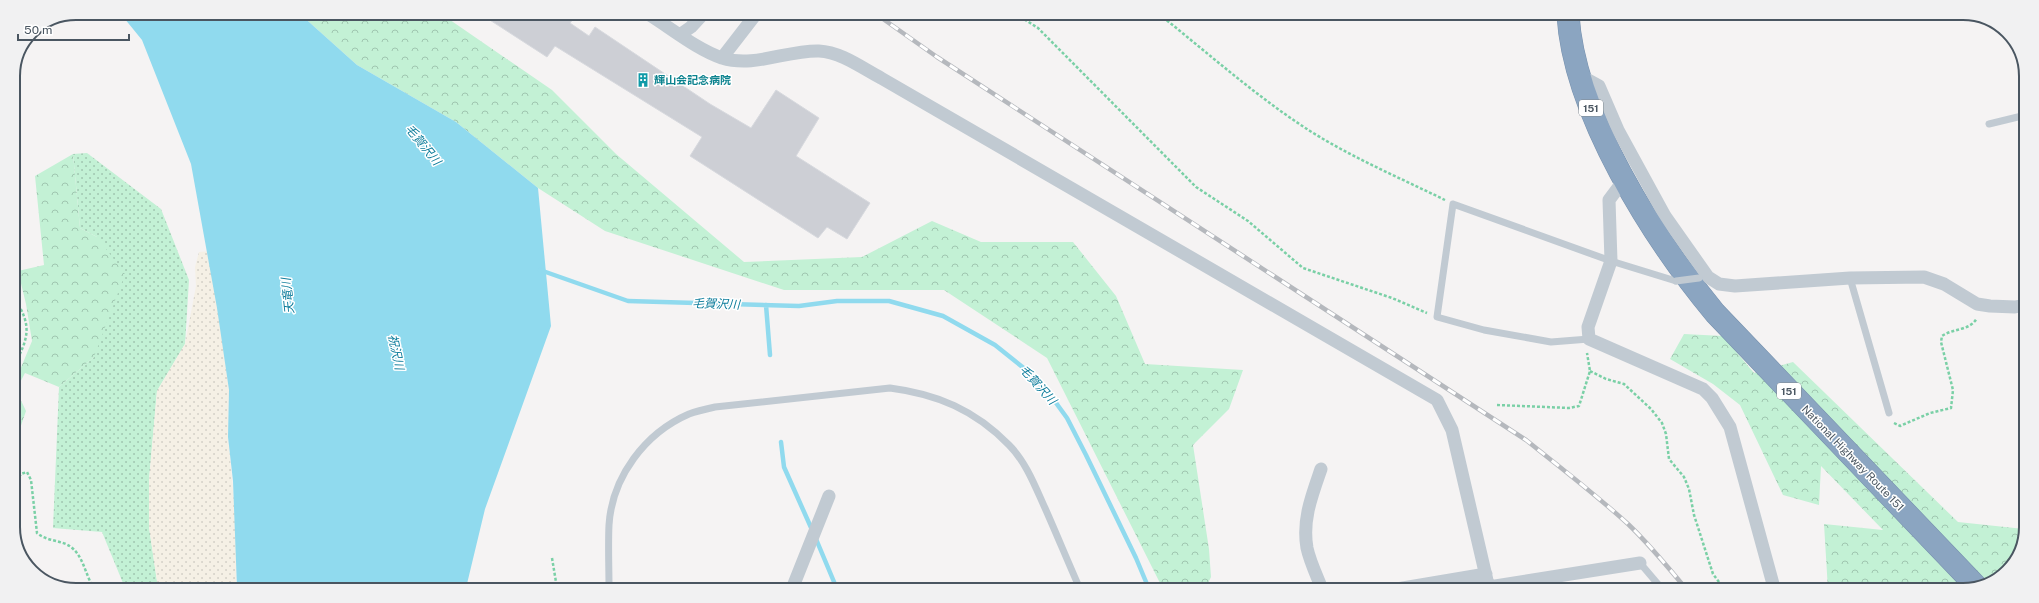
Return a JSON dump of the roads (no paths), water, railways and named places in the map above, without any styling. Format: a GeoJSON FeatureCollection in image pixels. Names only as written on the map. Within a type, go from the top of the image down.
{"type":"FeatureCollection","features":[{"type":"Feature","properties":{"kind":"highway","name":"National Highway Route 151"},"geometry":{"type":"LineString","coordinates":[[1568,20],[1569,33],[1579,75],[1592,112],[1624,180],[1673,258],[1715,313],[1972,582]]}},
{"type":"Feature","properties":{"kind":"street"},"geometry":{"type":"LineString","coordinates":[[658,20],[722,58],[742,62],[818,51],[834,53],[881,78],[1437,400],[1452,430],[1488,583]]}},
{"type":"Feature","properties":{"kind":"street"},"geometry":{"type":"LineString","coordinates":[[681,34],[697,20]]}},
{"type":"Feature","properties":{"kind":"street"},"geometry":{"type":"LineString","coordinates":[[722,58],[751,20]]}},
{"type":"Feature","properties":{"kind":"street"},"geometry":{"type":"LineString","coordinates":[[1579,75],[1599,86],[1618,130],[1665,216],[1703,278],[1719,284],[1735,286],[1850,278],[1924,277],[1944,284],[1977,304],[1990,306],[2019,306]]}},
{"type":"Feature","properties":{"kind":"street"},"geometry":{"type":"LineString","coordinates":[[1624,180],[1609,200],[1611,261],[1588,327],[1588,344],[1703,389],[1712,398],[1730,427],[1773,583]]}},
{"type":"Feature","properties":{"kind":"street"},"geometry":{"type":"LineString","coordinates":[[1320,583],[1307,549],[1306,533],[1307,511],[1321,469]]}},
{"type":"Feature","properties":{"kind":"street"},"geometry":{"type":"LineString","coordinates":[[794,583],[819,524],[828,496]]}},
{"type":"Feature","properties":{"kind":"street"},"geometry":{"type":"LineString","coordinates":[[1519,583],[1640,563]]}},
{"type":"Feature","properties":{"kind":"street"},"geometry":{"type":"LineString","coordinates":[[1433,583],[1486,574]]}},
{"type":"Feature","properties":{"kind":"lane"},"geometry":{"type":"LineString","coordinates":[[1989,124],[2019,117]]}},
{"type":"Feature","properties":{"kind":"lane"},"geometry":{"type":"LineString","coordinates":[[1588,344],[1551,342],[1484,330],[1437,317],[1453,204],[1611,261],[1676,281],[1703,278]]}},
{"type":"Feature","properties":{"kind":"lane"},"geometry":{"type":"LineString","coordinates":[[1850,278],[1889,413]]}},
{"type":"Feature","properties":{"kind":"lane"},"geometry":{"type":"LineString","coordinates":[[609,583],[609,524],[616,489],[633,458],[658,433],[688,414],[715,406],[890,388],[913,391],[953,404],[980,420],[1010,445],[1030,476],[1077,583]]}},
{"type":"Feature","properties":{"kind":"lane"},"geometry":{"type":"LineString","coordinates":[[1640,563],[1657,583]]}},
{"type":"Feature","properties":{"kind":"water"},"geometry":{"type":"Polygon","coordinates":[[[126,20],[307,20],[357,65],[456,122],[538,188],[551,326],[485,509],[467,583],[237,583],[233,481],[228,437],[229,390],[217,308],[191,164],[142,40],[126,20]]]}},
{"type":"Feature","properties":{"kind":"waterway","name":"毛賀沢川"},"geometry":{"type":"LineString","coordinates":[[540,270],[628,301],[799,306],[837,301],[889,301],[943,316],[995,345],[1030,373],[1051,396],[1067,418],[1086,455],[1136,558],[1146,583]]}},
{"type":"Feature","properties":{"kind":"waterway"},"geometry":{"type":"LineString","coordinates":[[766,305],[770,355]]}},
{"type":"Feature","properties":{"kind":"waterway"},"geometry":{"type":"LineString","coordinates":[[781,442],[784,467],[813,532]]}},
{"type":"Feature","properties":{"kind":"waterway"},"geometry":{"type":"LineString","coordinates":[[816,539],[834,583]]}},
{"type":"Feature","properties":{"kind":"railway"},"geometry":{"type":"LineString","coordinates":[[885,20],[937,57],[1526,440],[1628,524],[1666,564],[1681,583]]}},
{"type":"Feature","properties":{"kind":"place","name":"輝山会記念病院"},"geometry":{"type":"Point","coordinates":[643,80]}},
{"type":"Feature","properties":{"kind":"water label","name":"天竜川"},"geometry":{"type":"Point","coordinates":[288,296]}},
{"type":"Feature","properties":{"kind":"water label","name":"祝沢川"},"geometry":{"type":"Point","coordinates":[396,352]}}]}
